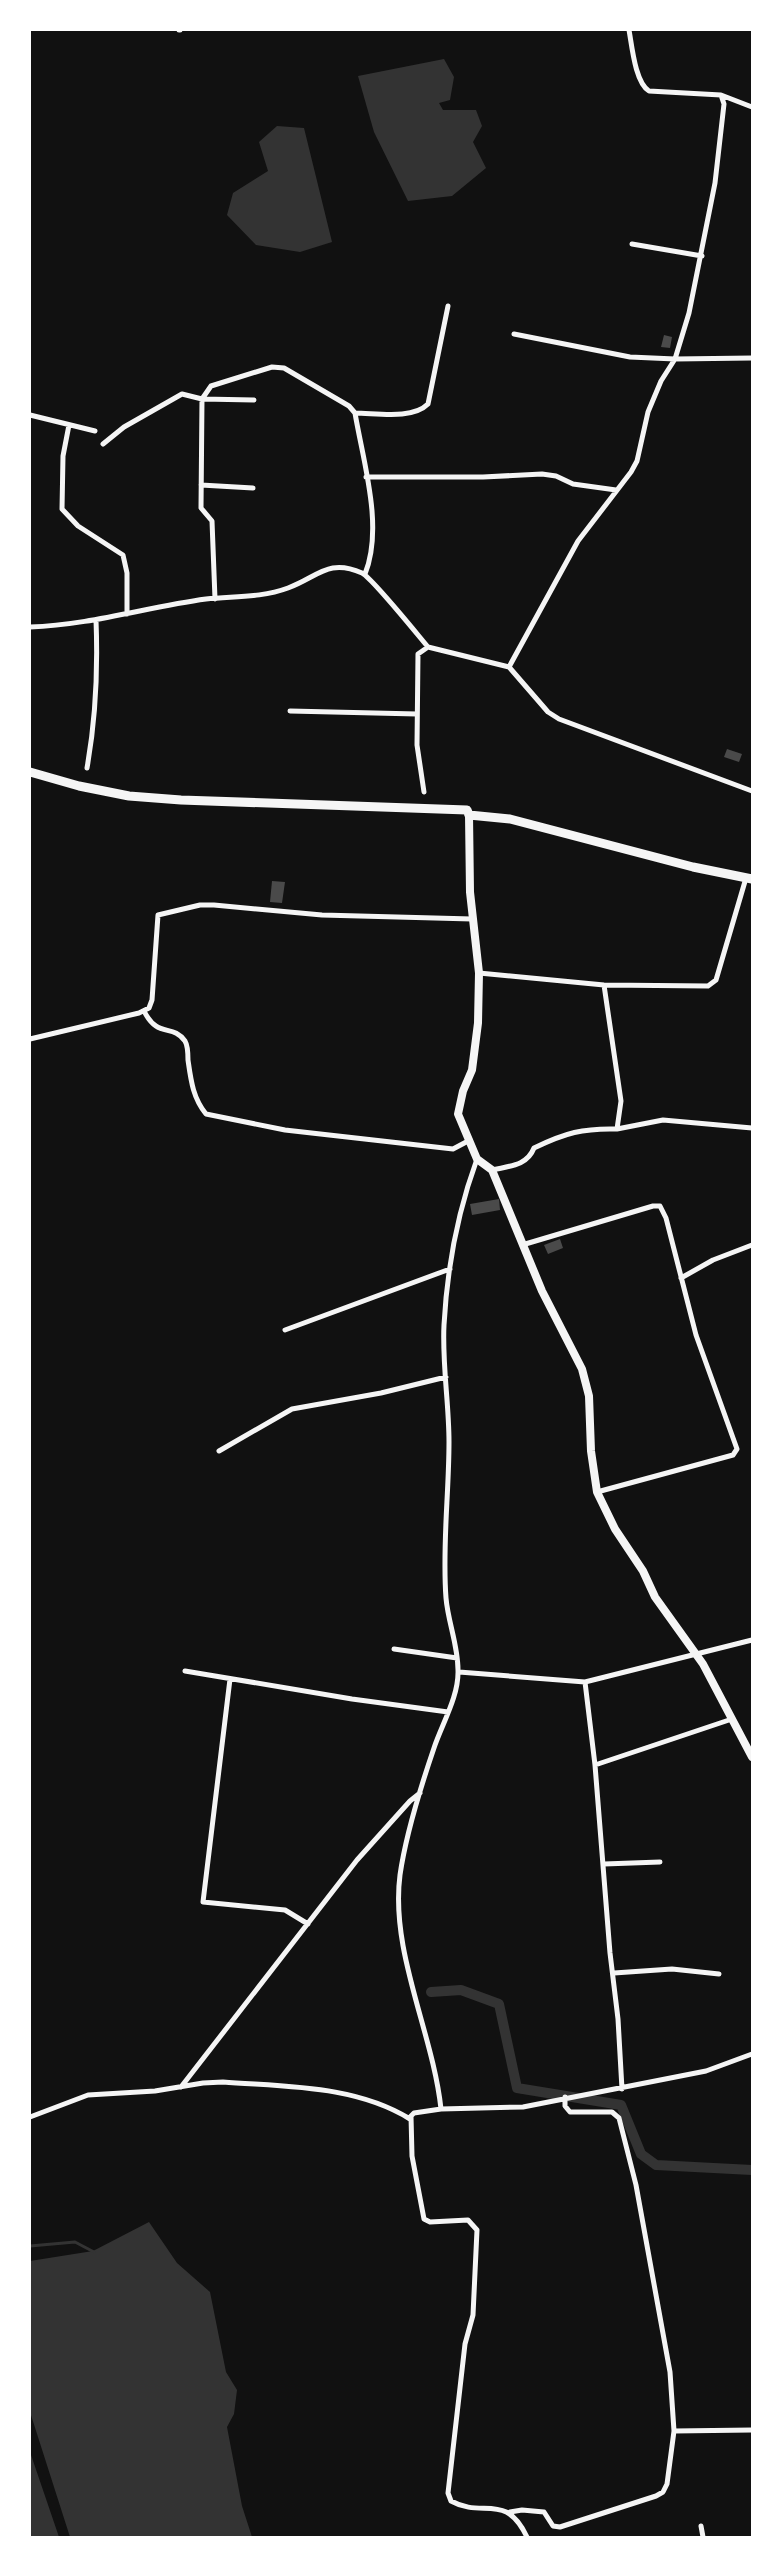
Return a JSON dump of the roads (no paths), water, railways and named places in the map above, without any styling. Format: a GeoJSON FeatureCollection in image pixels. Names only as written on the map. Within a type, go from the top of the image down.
{"type":"FeatureCollection","features":[{"type":"Feature","properties":{"kind":"highway"},"geometry":{"type":"LineString","coordinates":[[30,772],[79,786],[129,796],[182,800],[466,810],[469,815],[510,819],[693,867],[749,878]]}},
{"type":"Feature","properties":{"kind":"main road"},"geometry":{"type":"LineString","coordinates":[[469,815],[472,919],[479,973],[476,1051],[472,1070],[463,1091],[458,1114],[477,1159],[492,1170],[542,1291],[582,1369],[590,1396],[591,1451],[598,1492],[615,1529],[643,1571],[654,1597],[696,1654],[752,1757]]}},
{"type":"Feature","properties":{"kind":"street"},"geometry":{"type":"LineString","coordinates":[[629,30],[638,77],[642,87],[649,91],[721,95],[752,107]]}},
{"type":"Feature","properties":{"kind":"street"},"geometry":{"type":"LineString","coordinates":[[509,667],[578,541],[631,472],[637,461],[648,412],[661,381],[675,359],[690,313],[715,183],[724,104],[721,95]]}},
{"type":"Feature","properties":{"kind":"street"},"geometry":{"type":"LineString","coordinates":[[632,244],[702,256]]}},
{"type":"Feature","properties":{"kind":"street"},"geometry":{"type":"LineString","coordinates":[[355,413],[414,412],[424,409],[428,404],[448,306]]}},
{"type":"Feature","properties":{"kind":"street"},"geometry":{"type":"LineString","coordinates":[[514,334],[630,357],[675,359],[751,358]]}},
{"type":"Feature","properties":{"kind":"street"},"geometry":{"type":"LineString","coordinates":[[215,599],[212,521],[201,508],[202,399],[211,386],[272,367],[280,367],[349,406],[355,413],[372,527],[370,560],[365,574]]}},
{"type":"Feature","properties":{"kind":"street"},"geometry":{"type":"LineString","coordinates":[[103,444],[124,427],[182,394],[202,399],[254,400]]}},
{"type":"Feature","properties":{"kind":"street"},"geometry":{"type":"LineString","coordinates":[[30,415],[95,431]]}},
{"type":"Feature","properties":{"kind":"street"},"geometry":{"type":"LineString","coordinates":[[69,425],[63,456],[62,509],[78,526],[123,555],[127,573],[127,614]]}},
{"type":"Feature","properties":{"kind":"street"},"geometry":{"type":"LineString","coordinates":[[366,477],[483,478],[542,474],[556,476],[573,484],[616,490]]}},
{"type":"Feature","properties":{"kind":"street"},"geometry":{"type":"LineString","coordinates":[[201,485],[253,488]]}},
{"type":"Feature","properties":{"kind":"street"},"geometry":{"type":"LineString","coordinates":[[30,627],[96,620],[215,599],[257,596],[288,588],[329,567],[342,567],[365,574],[428,646],[509,667],[548,712],[559,719],[752,791]]}},
{"type":"Feature","properties":{"kind":"street"},"geometry":{"type":"LineString","coordinates":[[87,768],[95,724],[97,695],[96,620]]}},
{"type":"Feature","properties":{"kind":"street"},"geometry":{"type":"LineString","coordinates":[[424,792],[417,745],[417,658],[420,650],[428,646]]}},
{"type":"Feature","properties":{"kind":"street"},"geometry":{"type":"LineString","coordinates":[[290,711],[417,714]]}},
{"type":"Feature","properties":{"kind":"street"},"geometry":{"type":"LineString","coordinates":[[479,973],[604,985],[704,987],[714,983],[749,878]]}},
{"type":"Feature","properties":{"kind":"street"},"geometry":{"type":"LineString","coordinates":[[30,1039],[144,1011],[149,1008],[152,1000],[158,916],[200,905],[214,905],[322,914],[472,919]]}},
{"type":"Feature","properties":{"kind":"street"},"geometry":{"type":"LineString","coordinates":[[604,985],[622,1101],[618,1129]]}},
{"type":"Feature","properties":{"kind":"street"},"geometry":{"type":"LineString","coordinates":[[144,1011],[149,1021],[160,1030],[176,1032],[186,1043],[191,1086],[197,1104],[206,1114],[285,1130],[453,1149],[470,1140]]}},
{"type":"Feature","properties":{"kind":"street"},"geometry":{"type":"LineString","coordinates":[[492,1170],[524,1162],[530,1157],[534,1148],[559,1136],[588,1128],[618,1129],[663,1120],[752,1128]]}},
{"type":"Feature","properties":{"kind":"street"},"geometry":{"type":"LineString","coordinates":[[441,2109],[431,2051],[416,2002],[398,1900],[400,1874],[420,1793],[448,1712],[458,1672],[446,1599],[449,1442],[444,1326],[450,1270],[465,1194],[477,1159]]}},
{"type":"Feature","properties":{"kind":"street"},"geometry":{"type":"LineString","coordinates":[[522,1245],[653,1206],[660,1206],[666,1218],[696,1335],[734,1442],[736,1453],[598,1492]]}},
{"type":"Feature","properties":{"kind":"street"},"geometry":{"type":"LineString","coordinates":[[682,1278],[713,1260],[752,1245]]}},
{"type":"Feature","properties":{"kind":"street"},"geometry":{"type":"LineString","coordinates":[[285,1330],[450,1270]]}},
{"type":"Feature","properties":{"kind":"street"},"geometry":{"type":"LineString","coordinates":[[219,1451],[292,1409],[381,1393],[446,1377]]}},
{"type":"Feature","properties":{"kind":"street"},"geometry":{"type":"LineString","coordinates":[[458,1672],[584,1682],[752,1640]]}},
{"type":"Feature","properties":{"kind":"street"},"geometry":{"type":"LineString","coordinates":[[394,1649],[457,1658]]}},
{"type":"Feature","properties":{"kind":"street"},"geometry":{"type":"LineString","coordinates":[[185,1671],[352,1699],[448,1712]]}},
{"type":"Feature","properties":{"kind":"street"},"geometry":{"type":"LineString","coordinates":[[230,1679],[203,1902],[285,1910],[308,1924]]}},
{"type":"Feature","properties":{"kind":"street"},"geometry":{"type":"LineString","coordinates":[[584,1682],[595,1765],[614,1973],[622,2089]]}},
{"type":"Feature","properties":{"kind":"street"},"geometry":{"type":"LineString","coordinates":[[595,1765],[732,1719]]}},
{"type":"Feature","properties":{"kind":"street"},"geometry":{"type":"LineString","coordinates":[[181,2087],[357,1860],[410,1801],[420,1793]]}},
{"type":"Feature","properties":{"kind":"street"},"geometry":{"type":"LineString","coordinates":[[604,1864],[660,1862]]}},
{"type":"Feature","properties":{"kind":"street"},"geometry":{"type":"LineString","coordinates":[[614,1973],[672,1968],[718,1974]]}},
{"type":"Feature","properties":{"kind":"street"},"geometry":{"type":"LineString","coordinates":[[565,2097],[565,2106],[570,2112],[612,2112],[619,2118],[636,2185],[670,2372],[674,2431],[667,2484],[663,2492],[656,2496],[560,2527],[553,2526],[544,2512],[522,2510],[510,2512],[459,2506],[451,2501],[448,2493],[465,2344],[473,2315],[477,2230],[468,2220],[430,2222],[424,2219],[412,2156],[410,2119],[414,2113],[441,2109],[523,2108],[565,2097],[622,2089],[706,2071],[752,2054]]}},
{"type":"Feature","properties":{"kind":"street"},"geometry":{"type":"LineString","coordinates":[[30,2117],[88,2095],[156,2091],[222,2082],[344,2093],[374,2101],[410,2119]]}},
{"type":"Feature","properties":{"kind":"street"},"geometry":{"type":"LineString","coordinates":[[674,2431],[752,2430]]}},
{"type":"Feature","properties":{"kind":"street"},"geometry":{"type":"LineString","coordinates":[[510,2512],[528,2537]]}},
{"type":"Feature","properties":{"kind":"street"},"geometry":{"type":"LineString","coordinates":[[701,2526],[703,2537]]}},
{"type":"Feature","properties":{"kind":"waterway"},"geometry":{"type":"LineString","coordinates":[[431,1992],[461,1990],[499,2004],[517,2088],[621,2105],[641,2154],[656,2165],[752,2170]]}},
{"type":"Feature","properties":{"kind":"waterway"},"geometry":{"type":"LineString","coordinates":[[30,2246],[75,2242],[94,2252]]}}]}
